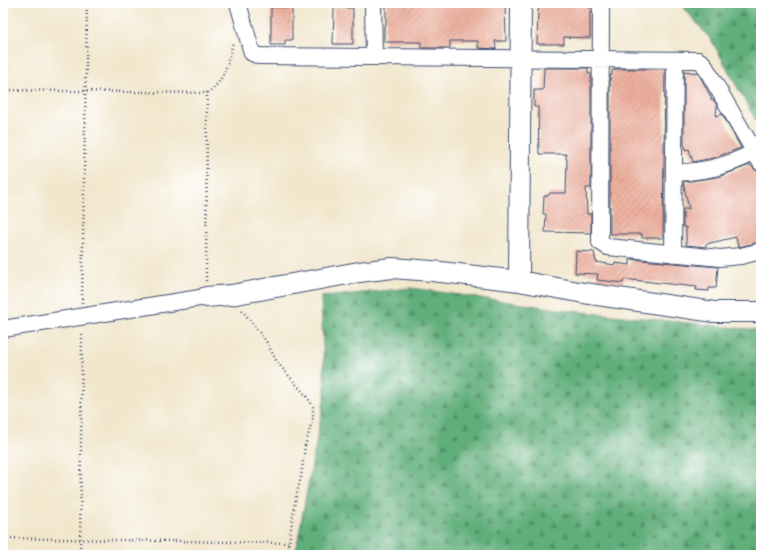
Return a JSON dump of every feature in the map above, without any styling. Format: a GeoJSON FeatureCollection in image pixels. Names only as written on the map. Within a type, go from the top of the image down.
{"type":"FeatureCollection","features":[{"type":"Feature","properties":{"kind":"street"},"geometry":{"type":"LineString","coordinates":[[238,3],[252,53],[259,56],[675,61],[698,60],[703,63],[758,157],[738,160],[719,167],[696,172],[674,173]]}},
{"type":"Feature","properties":{"kind":"street"},"geometry":{"type":"LineString","coordinates":[[373,3],[374,57]]}},
{"type":"Feature","properties":{"kind":"street"},"geometry":{"type":"LineString","coordinates":[[518,282],[520,3]]}},
{"type":"Feature","properties":{"kind":"street"},"geometry":{"type":"LineString","coordinates":[[601,3],[600,242],[608,247],[720,258],[740,256],[761,251]]}},
{"type":"Feature","properties":{"kind":"street"},"geometry":{"type":"LineString","coordinates":[[673,254],[675,61]]}},
{"type":"Feature","properties":{"kind":"street"},"geometry":{"type":"LineString","coordinates":[[3,329],[206,297],[231,295],[359,272],[392,268],[432,271],[518,282],[714,312],[761,312]]}},
{"type":"Feature","properties":{"kind":"path"},"geometry":{"type":"LineString","coordinates":[[80,555],[87,3]]}},
{"type":"Feature","properties":{"kind":"path"},"geometry":{"type":"LineString","coordinates":[[3,90],[207,93],[212,90],[223,77],[236,30],[243,20]]}},
{"type":"Feature","properties":{"kind":"path"},"geometry":{"type":"LineString","coordinates":[[206,297],[207,93]]}},
{"type":"Feature","properties":{"kind":"path"},"geometry":{"type":"LineString","coordinates":[[231,295],[266,341],[277,362],[308,398],[312,407],[313,418],[305,446],[301,477],[295,501],[288,555]]}},
{"type":"Feature","properties":{"kind":"path"},"geometry":{"type":"LineString","coordinates":[[3,538],[289,543]]}},
{"type":"Feature","properties":{"kind":"green space"},"geometry":{"type":"Polygon","coordinates":[[[680,3],[761,3],[761,130],[712,41],[680,3]]]}},
{"type":"Feature","properties":{"kind":"green space"},"geometry":{"type":"Polygon","coordinates":[[[411,288],[565,310],[757,330],[757,510],[761,524],[761,555],[295,555],[325,395],[321,297],[411,288]]]}},
{"type":"Feature","properties":{"kind":"building"},"geometry":{"type":"Polygon","coordinates":[[[386,3],[505,3],[506,41],[495,41],[496,49],[478,48],[478,41],[450,41],[450,48],[421,48],[421,42],[384,42],[386,3]]]}},
{"type":"Feature","properties":{"kind":"building"},"geometry":{"type":"Polygon","coordinates":[[[539,3],[590,3],[590,38],[564,37],[564,44],[537,44],[539,3]]]}},
{"type":"Feature","properties":{"kind":"building"},"geometry":{"type":"Polygon","coordinates":[[[271,7],[292,8],[292,40],[285,40],[285,45],[271,45],[271,7]]]}},
{"type":"Feature","properties":{"kind":"building"},"geometry":{"type":"Polygon","coordinates":[[[334,8],[353,8],[353,44],[333,44],[334,8]]]}},
{"type":"Feature","properties":{"kind":"building"},"geometry":{"type":"Polygon","coordinates":[[[544,68],[588,68],[588,73],[591,74],[591,188],[586,188],[587,214],[591,214],[591,233],[545,232],[546,214],[543,214],[544,196],[548,196],[550,193],[566,193],[567,159],[566,154],[539,154],[538,107],[534,107],[534,90],[543,90],[544,68]]]}},
{"type":"Feature","properties":{"kind":"building"},"geometry":{"type":"Polygon","coordinates":[[[665,69],[663,238],[642,238],[642,234],[610,234],[610,75],[612,75],[612,70],[665,69]]]}},
{"type":"Feature","properties":{"kind":"building"},"geometry":{"type":"Polygon","coordinates":[[[684,71],[698,73],[711,97],[711,100],[714,100],[717,106],[716,116],[722,114],[741,148],[713,158],[693,162],[689,149],[686,150],[684,144],[684,71]]]}},
{"type":"Feature","properties":{"kind":"building"},"geometry":{"type":"Polygon","coordinates":[[[750,165],[761,176],[761,242],[738,247],[736,237],[706,244],[706,247],[686,245],[686,227],[683,227],[683,209],[689,209],[683,182],[718,177],[750,165]]]}},
{"type":"Feature","properties":{"kind":"building"},"geometry":{"type":"Polygon","coordinates":[[[576,251],[594,252],[596,262],[615,265],[615,263],[630,265],[630,259],[718,267],[716,288],[709,288],[709,291],[696,290],[697,287],[624,279],[623,283],[597,280],[598,274],[575,273],[576,251]]]}}]}
